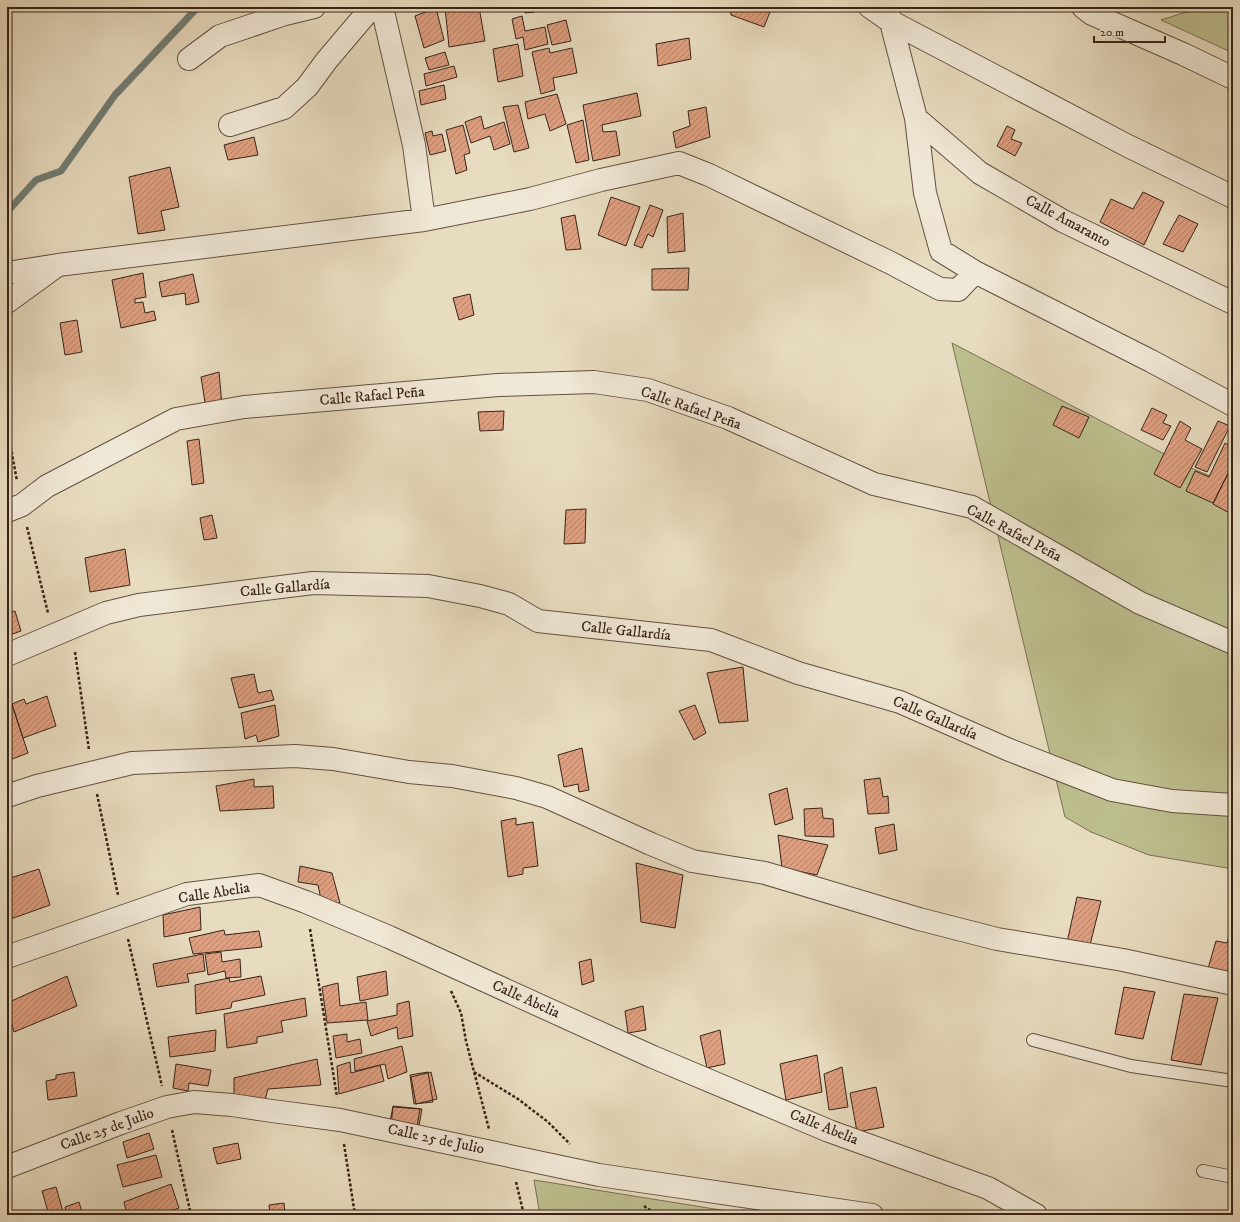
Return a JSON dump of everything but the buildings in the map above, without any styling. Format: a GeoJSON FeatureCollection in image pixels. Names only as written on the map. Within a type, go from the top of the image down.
{"type":"FeatureCollection","features":[{"type":"Feature","properties":{"kind":"street"},"geometry":{"type":"LineString","coordinates":[[189,59],[220,36],[285,14],[314,7]]}},
{"type":"Feature","properties":{"kind":"street"},"geometry":{"type":"LineString","coordinates":[[230,125],[284,108],[307,87],[327,60],[366,14],[374,7]]}},
{"type":"Feature","properties":{"kind":"street"},"geometry":{"type":"LineString","coordinates":[[382,7],[414,145],[424,220]]}},
{"type":"Feature","properties":{"kind":"street"},"geometry":{"type":"LineString","coordinates":[[870,7],[889,14],[1128,146],[1233,197]]}},
{"type":"Feature","properties":{"kind":"street"},"geometry":{"type":"LineString","coordinates":[[1083,7],[1092,14],[1233,78]]}},
{"type":"Feature","properties":{"kind":"street"},"geometry":{"type":"LineString","coordinates":[[889,14],[916,118],[925,193],[941,251],[976,272],[1151,361],[1233,405]]}},
{"type":"Feature","properties":{"kind":"street","name":"Calle Amaranto"},"geometry":{"type":"LineString","coordinates":[[916,118],[980,173],[1063,221],[1233,303]]}},
{"type":"Feature","properties":{"kind":"street"},"geometry":{"type":"LineString","coordinates":[[7,273],[58,265],[424,220],[530,199],[601,180],[679,163],[709,175],[891,263],[940,289],[958,290],[976,272]]}},
{"type":"Feature","properties":{"kind":"street"},"geometry":{"type":"LineString","coordinates":[[7,302],[58,265]]}},
{"type":"Feature","properties":{"kind":"street","name":"Calle Rafael Peña"},"geometry":{"type":"LineString","coordinates":[[14,508],[47,486],[176,419],[244,407],[498,386],[594,382],[648,390],[728,418],[874,484],[972,507],[1140,603],[1233,643]]}},
{"type":"Feature","properties":{"kind":"street","name":"Calle Gallardía"},"geometry":{"type":"LineString","coordinates":[[7,655],[106,613],[139,605],[313,583],[428,586],[480,596],[509,604],[538,621],[711,640],[798,674],[900,702],[1007,749],[1112,790],[1172,801],[1233,805]]}},
{"type":"Feature","properties":{"kind":"street"},"geometry":{"type":"LineString","coordinates":[[7,796],[37,786],[99,770],[132,763],[147,762],[295,756],[333,759],[409,772],[452,776],[516,788],[547,797],[692,861],[765,873],[919,919],[997,939],[1123,960],[1233,984]]}},
{"type":"Feature","properties":{"kind":"street","name":"Calle Abelia"},"geometry":{"type":"LineString","coordinates":[[7,957],[186,894],[260,885],[306,902],[389,937],[653,1057],[829,1131],[988,1188],[1036,1215]]}},
{"type":"Feature","properties":{"kind":"street","name":"Calle 25 de Julio"},"geometry":{"type":"LineString","coordinates":[[7,1167],[167,1107],[194,1102],[232,1105],[340,1120],[599,1175],[872,1215]]}},
{"type":"Feature","properties":{"kind":"lane"},"geometry":{"type":"LineString","coordinates":[[1033,1040],[1131,1066],[1233,1081]]}},
{"type":"Feature","properties":{"kind":"lane"},"geometry":{"type":"LineString","coordinates":[[1203,1171],[1233,1177]]}},
{"type":"Feature","properties":{"kind":"path"},"geometry":{"type":"LineString","coordinates":[[7,427],[14,508],[53,635]]}},
{"type":"Feature","properties":{"kind":"path"},"geometry":{"type":"LineString","coordinates":[[306,902],[355,1215]]}},
{"type":"Feature","properties":{"kind":"path"},"geometry":{"type":"LineString","coordinates":[[439,961],[461,1013],[474,1072],[490,1131],[510,1155],[524,1215]]}},
{"type":"Feature","properties":{"kind":"path"},"geometry":{"type":"LineString","coordinates":[[474,1072],[518,1099],[548,1122],[574,1148]]}},
{"type":"Feature","properties":{"kind":"path"},"geometry":{"type":"LineString","coordinates":[[641,1203],[656,1215]]}},
{"type":"Feature","properties":{"kind":"green space"},"geometry":{"type":"Polygon","coordinates":[[[1202,7],[1233,7],[1233,53],[1161,20],[1202,7]]]}},
{"type":"Feature","properties":{"kind":"green space"},"geometry":{"type":"Polygon","coordinates":[[[952,343],[1189,467],[1233,486],[1233,869],[1149,855],[1091,832],[1065,817],[952,343]]]}},
{"type":"Feature","properties":{"kind":"green space"},"geometry":{"type":"Polygon","coordinates":[[[534,1180],[752,1215],[540,1215],[534,1180]]]}},
{"type":"Feature","properties":{"kind":"waterway"},"geometry":{"type":"LineString","coordinates":[[7,212],[36,180],[61,171],[115,95],[198,7]]}}]}
